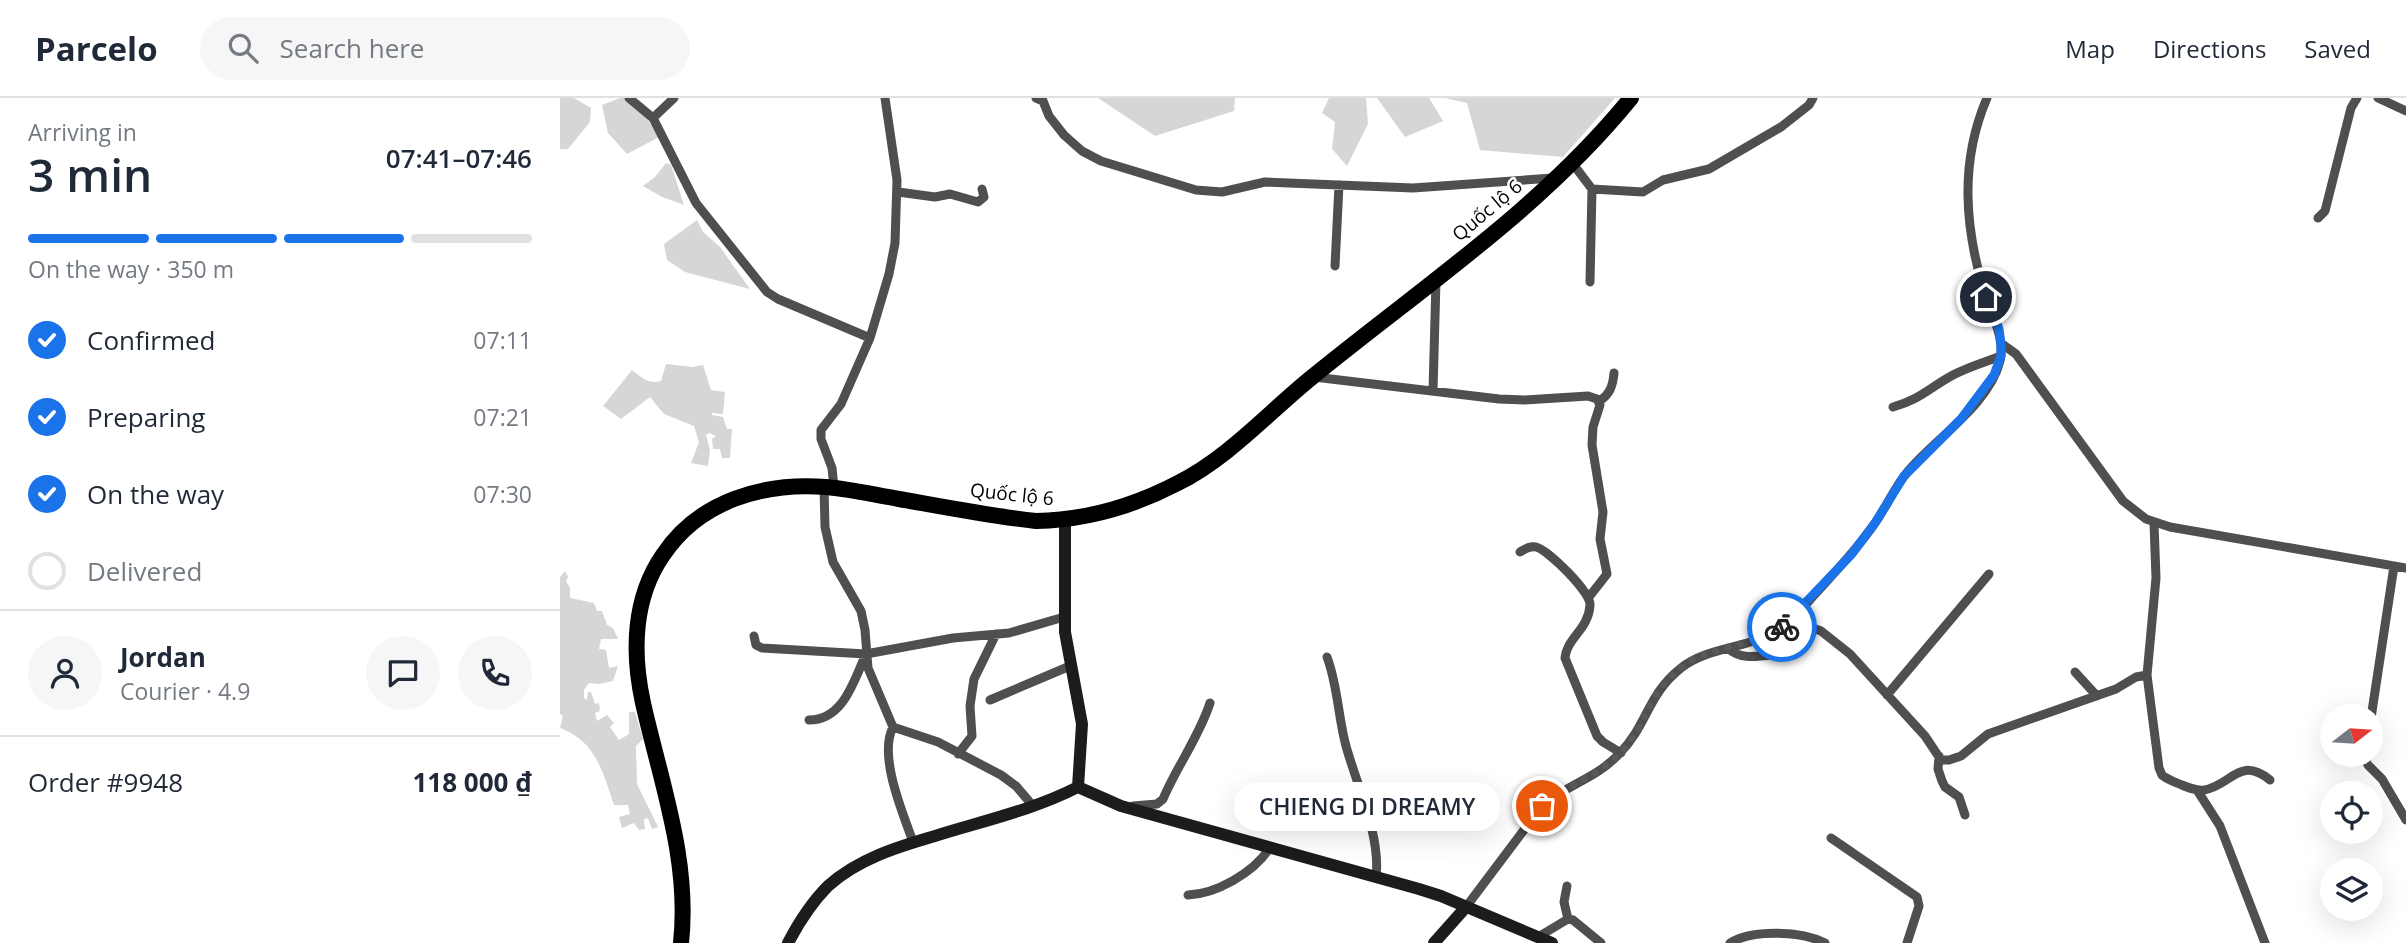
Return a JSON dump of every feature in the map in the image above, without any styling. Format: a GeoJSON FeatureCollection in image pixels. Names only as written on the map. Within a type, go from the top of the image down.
{"type":"FeatureCollection","features":[{"type":"Feature","properties":{"kind":"highway","name":"Quốc lộ 6"},"geometry":{"type":"LineString","coordinates":[[681,943],[684,898],[679,851],[643,701],[636,657],[645,591],[658,561],[692,520],[727,502],[758,491],[778,488],[829,488],[1012,519],[1065,521],[1127,506],[1181,482],[1217,457],[1312,377],[1436,281],[1559,178],[1630,98]]}},
{"type":"Feature","properties":{"kind":"street"},"geometry":{"type":"LineString","coordinates":[[629,98],[653,117],[691,196],[767,292],[870,338]]}},
{"type":"Feature","properties":{"kind":"street"},"geometry":{"type":"LineString","coordinates":[[653,117],[674,98]]}},
{"type":"Feature","properties":{"kind":"street"},"geometry":{"type":"LineString","coordinates":[[885,98],[898,192],[893,257],[870,338],[841,404],[821,430],[821,439],[831,468],[825,527],[833,562],[861,611],[870,675],[893,727],[890,736],[891,774],[913,842]]}},
{"type":"Feature","properties":{"kind":"street"},"geometry":{"type":"LineString","coordinates":[[1036,98],[1043,101],[1049,116],[1064,135],[1082,151],[1101,160],[1196,190],[1222,192],[1265,182],[1413,188],[1559,178]]}},
{"type":"Feature","properties":{"kind":"street"},"geometry":{"type":"LineString","coordinates":[[1592,189],[1643,192],[1663,180],[1709,169],[1780,127],[1813,98]]}},
{"type":"Feature","properties":{"kind":"street"},"geometry":{"type":"LineString","coordinates":[[1434,943],[1466,906],[1542,806],[1555,795],[1597,774],[1621,753],[1637,734],[1653,697],[1666,681],[1694,660],[1765,636],[1791,621],[1864,539],[1910,469],[1954,427],[1994,375],[2001,356],[1999,329],[1983,284],[1968,214],[1969,157],[1976,126],[1987,98]]}},
{"type":"Feature","properties":{"kind":"street"},"geometry":{"type":"LineString","coordinates":[[2318,218],[2325,211],[2351,108],[2357,98]]}},
{"type":"Feature","properties":{"kind":"street"},"geometry":{"type":"LineString","coordinates":[[2378,98],[2406,111]]}},
{"type":"Feature","properties":{"kind":"street"},"geometry":{"type":"LineString","coordinates":[[1573,164],[1592,189],[1590,282]]}},
{"type":"Feature","properties":{"kind":"street"},"geometry":{"type":"LineString","coordinates":[[1335,266],[1339,185]]}},
{"type":"Feature","properties":{"kind":"street"},"geometry":{"type":"LineString","coordinates":[[898,192],[935,197],[950,194],[978,202],[984,197],[982,189]]}},
{"type":"Feature","properties":{"kind":"street"},"geometry":{"type":"LineString","coordinates":[[1433,391],[1436,281]]}},
{"type":"Feature","properties":{"kind":"street"},"geometry":{"type":"LineString","coordinates":[[2001,344],[2016,354],[2123,501],[2140,516],[2154,523],[2406,568]]}},
{"type":"Feature","properties":{"kind":"street"},"geometry":{"type":"LineString","coordinates":[[1893,407],[1917,400],[1941,382],[2001,356]]}},
{"type":"Feature","properties":{"kind":"street"},"geometry":{"type":"LineString","coordinates":[[1589,597],[1607,574],[1600,544],[1603,512],[1592,445],[1599,401],[1612,387],[1614,373]]}},
{"type":"Feature","properties":{"kind":"street"},"geometry":{"type":"LineString","coordinates":[[1312,377],[1516,400],[1588,396],[1599,401]]}},
{"type":"Feature","properties":{"kind":"street"},"geometry":{"type":"LineString","coordinates":[[1065,521],[1064,617],[1070,666],[1082,724],[1078,787]]}},
{"type":"Feature","properties":{"kind":"street"},"geometry":{"type":"LineString","coordinates":[[2154,523],[2156,578],[2147,675],[2162,775],[2197,790],[2206,790],[2244,770],[2256,772],[2270,780]]}},
{"type":"Feature","properties":{"kind":"street"},"geometry":{"type":"LineString","coordinates":[[1520,552],[1529,547],[1540,548],[1570,575],[1589,597],[1587,622],[1567,648],[1565,658],[1597,736],[1621,753]]}},
{"type":"Feature","properties":{"kind":"street"},"geometry":{"type":"LineString","coordinates":[[2373,704],[2394,566]]}},
{"type":"Feature","properties":{"kind":"street"},"geometry":{"type":"LineString","coordinates":[[1887,695],[1989,574]]}},
{"type":"Feature","properties":{"kind":"street"},"geometry":{"type":"LineString","coordinates":[[754,636],[756,645],[762,648],[866,654],[953,638],[1017,631],[1064,617]]}},
{"type":"Feature","properties":{"kind":"street"},"geometry":{"type":"LineString","coordinates":[[1791,621],[1811,626],[1826,634],[1861,665],[1925,736],[1938,756],[1945,760],[1961,756],[1988,734],[2097,696],[2131,679],[2147,675]]}},
{"type":"Feature","properties":{"kind":"street"},"geometry":{"type":"LineString","coordinates":[[958,754],[972,736],[970,706],[974,679],[996,634]]}},
{"type":"Feature","properties":{"kind":"street"},"geometry":{"type":"LineString","coordinates":[[1728,648],[1738,656],[1779,654],[1779,649],[1765,636]]}},
{"type":"Feature","properties":{"kind":"street"},"geometry":{"type":"LineString","coordinates":[[809,720],[826,717],[843,701],[866,654]]}},
{"type":"Feature","properties":{"kind":"street"},"geometry":{"type":"LineString","coordinates":[[1327,657],[1346,745],[1376,847],[1376,877]]}},
{"type":"Feature","properties":{"kind":"street"},"geometry":{"type":"LineString","coordinates":[[990,700],[1070,666]]}},
{"type":"Feature","properties":{"kind":"street"},"geometry":{"type":"LineString","coordinates":[[2076,672],[2097,696]]}},
{"type":"Feature","properties":{"kind":"street"},"geometry":{"type":"LineString","coordinates":[[1121,806],[1152,805],[1163,799],[1183,757],[1200,730],[1210,703]]}},
{"type":"Feature","properties":{"kind":"street"},"geometry":{"type":"LineString","coordinates":[[893,727],[938,742],[1006,777],[1033,806]]}},
{"type":"Feature","properties":{"kind":"street"},"geometry":{"type":"LineString","coordinates":[[1938,756],[1942,781],[1945,787],[1959,797],[1965,815]]}},
{"type":"Feature","properties":{"kind":"street"},"geometry":{"type":"LineString","coordinates":[[2370,767],[2382,779],[2406,821]]}},
{"type":"Feature","properties":{"kind":"street"},"geometry":{"type":"LineString","coordinates":[[788,943],[818,897],[844,873],[873,857],[913,842],[1033,806],[1078,787],[1121,806],[1441,896],[1552,943]]}},
{"type":"Feature","properties":{"kind":"street"},"geometry":{"type":"LineString","coordinates":[[2197,790],[2220,826],[2265,943]]}},
{"type":"Feature","properties":{"kind":"street"},"geometry":{"type":"LineString","coordinates":[[1831,838],[1917,897],[1919,906],[1907,943]]}},
{"type":"Feature","properties":{"kind":"street"},"geometry":{"type":"LineString","coordinates":[[1188,895],[1202,894],[1226,885],[1262,858],[1269,849]]}},
{"type":"Feature","properties":{"kind":"street"},"geometry":{"type":"LineString","coordinates":[[1567,886],[1564,902],[1568,919]]}},
{"type":"Feature","properties":{"kind":"street"},"geometry":{"type":"LineString","coordinates":[[1538,937],[1568,919],[1573,920],[1601,943]]}},
{"type":"Feature","properties":{"kind":"street"},"geometry":{"type":"LineString","coordinates":[[1730,943],[1740,937],[1794,933],[1804,934],[1825,943]]}},
{"type":"Feature","properties":{"kind":"shaded area"},"geometry":{"type":"Polygon","coordinates":[[[560,98],[574,98],[591,108],[590,122],[568,149],[560,149],[560,98]]]}},
{"type":"Feature","properties":{"kind":"shaded area"},"geometry":{"type":"Polygon","coordinates":[[[624,98],[645,115],[659,137],[627,154],[608,133],[602,105],[624,98]]]}},
{"type":"Feature","properties":{"kind":"shaded area"},"geometry":{"type":"Polygon","coordinates":[[[1098,98],[1235,98],[1234,111],[1155,136],[1098,98]]]}},
{"type":"Feature","properties":{"kind":"shaded area"},"geometry":{"type":"Polygon","coordinates":[[[1329,98],[1366,98],[1368,124],[1347,166],[1332,149],[1335,122],[1322,113],[1329,98]]]}},
{"type":"Feature","properties":{"kind":"shaded area"},"geometry":{"type":"Polygon","coordinates":[[[1377,98],[1429,98],[1443,121],[1405,137],[1377,98]]]}},
{"type":"Feature","properties":{"kind":"shaded area"},"geometry":{"type":"Polygon","coordinates":[[[1445,98],[1615,98],[1563,157],[1480,150],[1467,103],[1445,98]]]}},
{"type":"Feature","properties":{"kind":"shaded area"},"geometry":{"type":"Polygon","coordinates":[[[666,163],[671,165],[684,205],[643,186],[655,177],[666,163]]]}},
{"type":"Feature","properties":{"kind":"shaded area"},"geometry":{"type":"Polygon","coordinates":[[[697,220],[703,232],[720,247],[750,289],[685,272],[667,260],[664,244],[697,220]]]}},
{"type":"Feature","properties":{"kind":"shaded area"},"geometry":{"type":"Polygon","coordinates":[[[666,364],[693,367],[703,365],[711,390],[725,392],[723,414],[712,415],[723,417],[727,429],[732,429],[730,458],[722,458],[720,449],[713,449],[712,439],[716,436],[709,433],[706,435],[710,450],[708,466],[691,463],[699,442],[694,426],[664,414],[650,397],[621,419],[603,406],[632,370],[645,380],[657,382],[661,381],[666,364]]]}},
{"type":"Feature","properties":{"kind":"shaded area"},"geometry":{"type":"Polygon","coordinates":[[[565,571],[570,598],[594,603],[597,611],[602,611],[607,625],[613,628],[618,639],[601,639],[599,649],[606,650],[609,668],[618,666],[613,681],[589,683],[584,690],[584,698],[587,700],[588,692],[591,692],[595,704],[599,703],[600,711],[595,713],[597,721],[607,715],[614,723],[610,727],[619,740],[629,734],[629,712],[635,712],[643,739],[636,746],[637,784],[658,827],[652,829],[648,818],[644,819],[645,829],[639,830],[634,823],[622,828],[619,817],[630,814],[628,805],[614,805],[602,770],[590,750],[582,741],[560,728],[563,716],[560,714],[560,577],[565,571]]]}},
{"type":"Feature","properties":{"kind":"way so far"},"geometry":{"type":"LineString","coordinates":[[1542,806],[1555,795],[1592,777],[1613,761],[1637,734],[1657,691],[1682,667],[1701,657],[1772,634],[1782,627]]}},
{"type":"Feature","properties":{"kind":"place","name":"CHIENG DI DREAMY"},"geometry":{"type":"Point","coordinates":[1542,806]}},
{"type":"Feature","properties":{"kind":"route"},"geometry":{"type":"LineString","coordinates":[[1782,627],[1791,621],[1851,555],[1875,523],[1904,476],[1954,427],[1994,375],[1999,366],[2001,344],[1999,329],[1986,297]]}}]}
